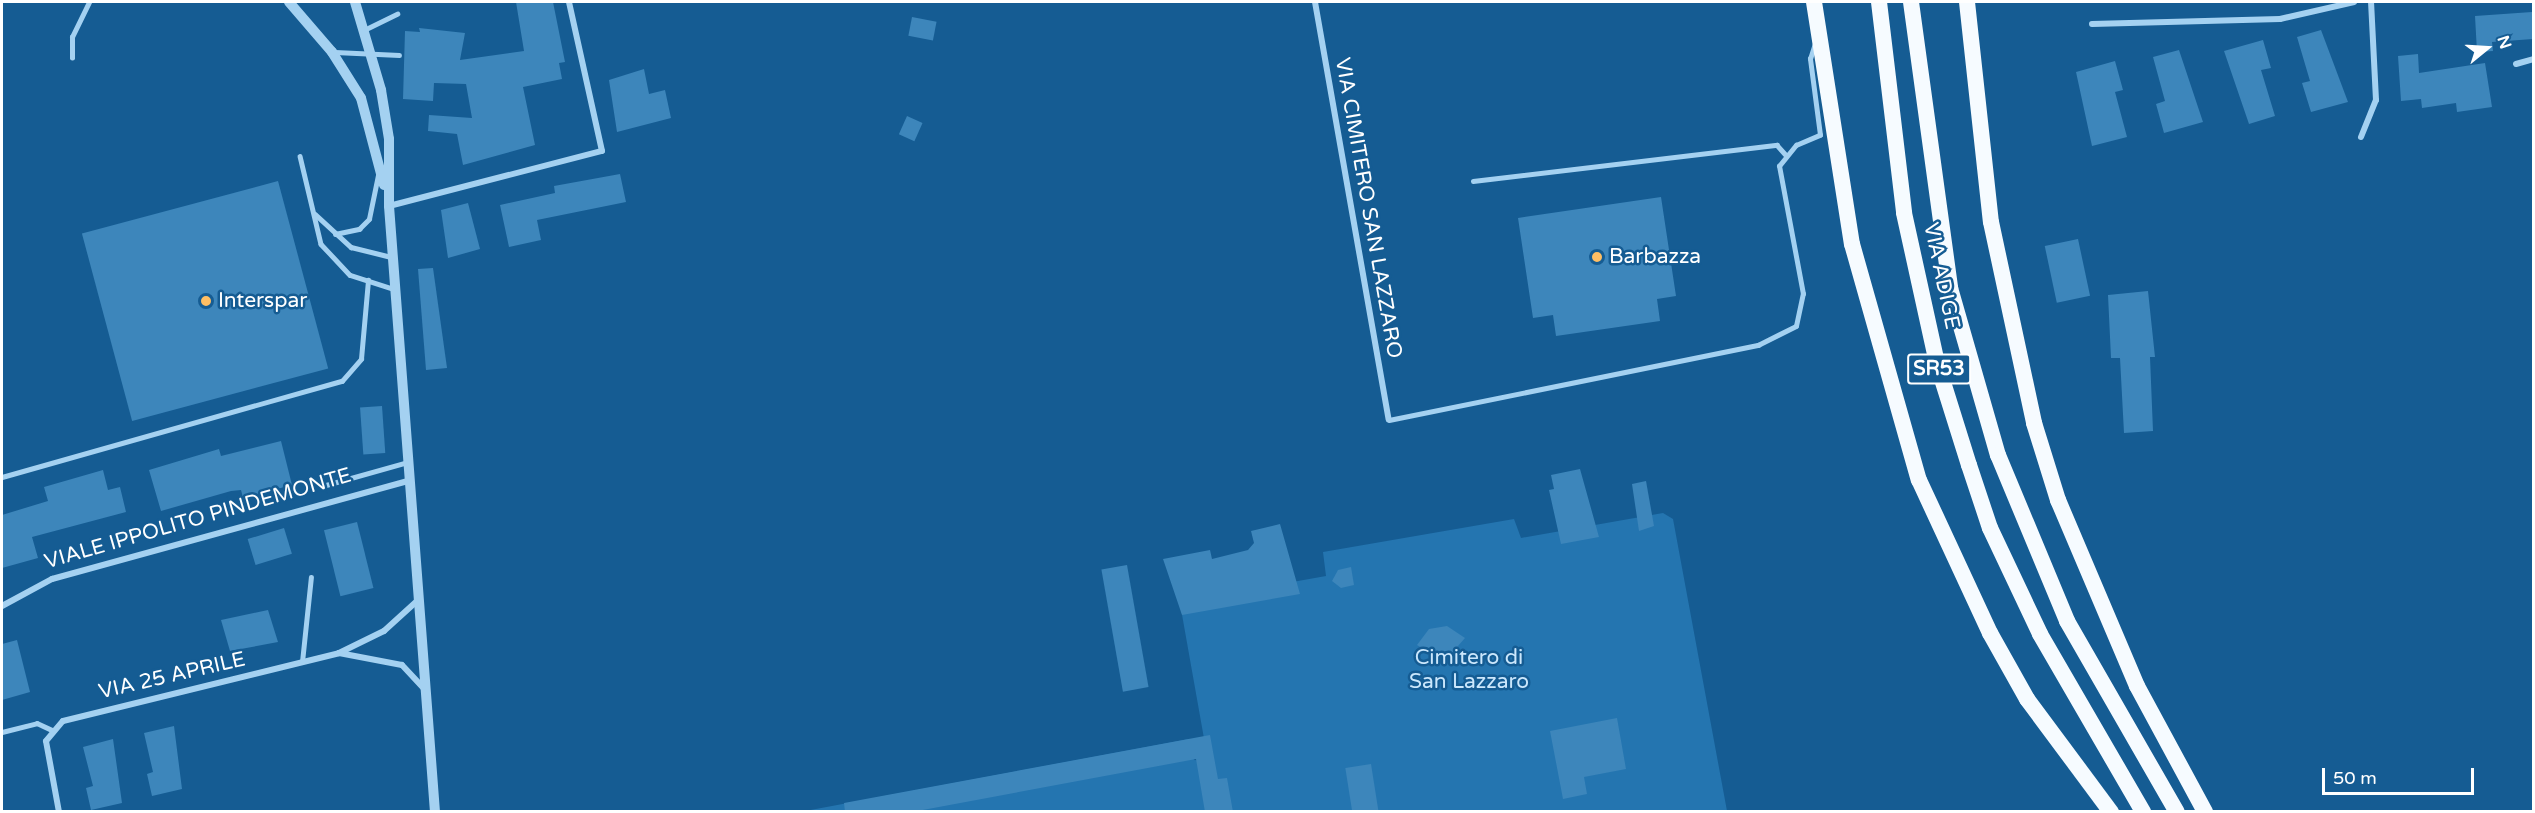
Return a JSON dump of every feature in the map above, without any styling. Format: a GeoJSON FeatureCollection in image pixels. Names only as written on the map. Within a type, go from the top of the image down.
{"type":"FeatureCollection","features":[{"type":"Feature","properties":{"kind":"highway"},"geometry":{"type":"LineString","coordinates":[[1814,2],[1852,244],[1919,480],[2022,690],[2111,812]]}},
{"type":"Feature","properties":{"kind":"highway","name":"VIA ADIGE"},"geometry":{"type":"LineString","coordinates":[[1879,2],[1904,213],[1937,363],[1990,528],[2082,712],[2143,812]]}},
{"type":"Feature","properties":{"kind":"highway","name":"VIA ADIGE"},"geometry":{"type":"LineString","coordinates":[[1911,2],[1935,208],[1965,352],[2020,517],[2109,699],[2177,812]]}},
{"type":"Feature","properties":{"kind":"highway"},"geometry":{"type":"LineString","coordinates":[[1967,2],[1993,233],[2034,423],[2058,500],[2132,675],[2205,812]]}},
{"type":"Feature","properties":{"kind":"street"},"geometry":{"type":"LineString","coordinates":[[289,2],[332,52],[361,98],[389,206]]}},
{"type":"Feature","properties":{"kind":"street"},"geometry":{"type":"LineString","coordinates":[[355,2],[389,139],[389,206],[417,601],[435,812]]}},
{"type":"Feature","properties":{"kind":"street"},"geometry":{"type":"LineString","coordinates":[[389,206],[602,151],[569,2]]}},
{"type":"Feature","properties":{"kind":"street","name":"VIA CIMITERO SAN LAZZARO"},"geometry":{"type":"LineString","coordinates":[[1315,2],[1389,420]]}},
{"type":"Feature","properties":{"kind":"street"},"geometry":{"type":"LineString","coordinates":[[2092,24],[2280,19],[2354,2]]}},
{"type":"Feature","properties":{"kind":"street"},"geometry":{"type":"LineString","coordinates":[[2361,137],[2376,100],[2371,2]]}},
{"type":"Feature","properties":{"kind":"street"},"geometry":{"type":"LineString","coordinates":[[2516,64],[2534,60]]}},
{"type":"Feature","properties":{"kind":"street","name":"VIALE IPPOLITO PINDEMONTE"},"geometry":{"type":"LineString","coordinates":[[2,606],[52,579],[409,481]]}},
{"type":"Feature","properties":{"kind":"street","name":"VIA 25 APRILE"},"geometry":{"type":"LineString","coordinates":[[52,730],[74,716],[339,653],[384,632],[417,601]]}},
{"type":"Feature","properties":{"kind":"street","name":"VIA 25 APRILE"},"geometry":{"type":"LineString","coordinates":[[339,653],[402,665],[424,688]]}},
{"type":"Feature","properties":{"kind":"street"},"geometry":{"type":"LineString","coordinates":[[52,730],[46,741],[46,757],[59,812]]}},
{"type":"Feature","properties":{"kind":"lane"},"geometry":{"type":"LineString","coordinates":[[72,58],[72,37],[89,2]]}},
{"type":"Feature","properties":{"kind":"lane"},"geometry":{"type":"LineString","coordinates":[[361,31],[397,14]]}},
{"type":"Feature","properties":{"kind":"lane"},"geometry":{"type":"LineString","coordinates":[[1389,420],[1780,337],[1796,326],[1803,294],[1779,180],[1785,154],[1820,135],[1810,59],[1818,36]]}},
{"type":"Feature","properties":{"kind":"lane"},"geometry":{"type":"LineString","coordinates":[[332,52],[399,55]]}},
{"type":"Feature","properties":{"kind":"lane"},"geometry":{"type":"LineString","coordinates":[[1473,181],[1777,145],[1785,154]]}},
{"type":"Feature","properties":{"kind":"lane"},"geometry":{"type":"LineString","coordinates":[[300,156],[321,244],[335,262],[368,280],[395,289]]}},
{"type":"Feature","properties":{"kind":"lane"},"geometry":{"type":"LineString","coordinates":[[335,234],[360,229],[369,219],[380,166]]}},
{"type":"Feature","properties":{"kind":"lane"},"geometry":{"type":"LineString","coordinates":[[315,214],[351,247],[393,258]]}},
{"type":"Feature","properties":{"kind":"lane"},"geometry":{"type":"LineString","coordinates":[[2,477],[342,381],[361,359],[368,280]]}},
{"type":"Feature","properties":{"kind":"lane"},"geometry":{"type":"LineString","coordinates":[[326,485],[408,462]]}},
{"type":"Feature","properties":{"kind":"lane"},"geometry":{"type":"LineString","coordinates":[[302,662],[311,577]]}},
{"type":"Feature","properties":{"kind":"lane"},"geometry":{"type":"LineString","coordinates":[[2,732],[37,723],[52,730]]}},
{"type":"Feature","properties":{"kind":"green space","name":"Cimitero di San Lazzaro"},"geometry":{"type":"Polygon","coordinates":[[[1663,513],[1673,519],[1727,811],[800,812],[1189,739],[1194,760],[1208,761],[1181,609],[1187,601],[1326,576],[1323,552],[1514,519],[1521,538],[1663,513]]]}},
{"type":"Feature","properties":{"kind":"building"},"geometry":{"type":"Polygon","coordinates":[[[516,2],[553,2],[565,62],[559,63],[562,79],[523,87],[535,145],[463,165],[457,134],[428,131],[429,115],[472,118],[466,84],[434,83],[433,101],[403,99],[405,31],[420,32],[419,28],[465,33],[460,60],[524,51],[516,2]]]}},
{"type":"Feature","properties":{"kind":"building"},"geometry":{"type":"Polygon","coordinates":[[[2532,12],[2533,39],[2492,42],[2493,51],[2477,52],[2475,16],[2532,12]]]}},
{"type":"Feature","properties":{"kind":"building"},"geometry":{"type":"Polygon","coordinates":[[[912,17],[937,22],[933,40],[908,36],[912,17]]]}},
{"type":"Feature","properties":{"kind":"building"},"geometry":{"type":"Polygon","coordinates":[[[2321,30],[2348,102],[2311,112],[2302,83],[2310,81],[2297,37],[2321,30]]]}},
{"type":"Feature","properties":{"kind":"building"},"geometry":{"type":"Polygon","coordinates":[[[2263,40],[2271,68],[2261,70],[2275,116],[2249,124],[2224,51],[2263,40]]]}},
{"type":"Feature","properties":{"kind":"building"},"geometry":{"type":"Polygon","coordinates":[[[2179,50],[2203,122],[2164,133],[2156,104],[2165,101],[2153,57],[2179,50]]]}},
{"type":"Feature","properties":{"kind":"building"},"geometry":{"type":"Polygon","coordinates":[[[2418,54],[2419,73],[2485,63],[2492,107],[2457,112],[2456,103],[2422,108],[2421,99],[2401,101],[2398,56],[2418,54]]]}},
{"type":"Feature","properties":{"kind":"building"},"geometry":{"type":"Polygon","coordinates":[[[2115,61],[2123,90],[2115,92],[2127,137],[2092,146],[2076,72],[2115,61]]]}},
{"type":"Feature","properties":{"kind":"building"},"geometry":{"type":"Polygon","coordinates":[[[644,69],[649,94],[665,90],[671,118],[617,132],[609,80],[644,69]]]}},
{"type":"Feature","properties":{"kind":"building"},"geometry":{"type":"Polygon","coordinates":[[[907,116],[923,123],[914,141],[899,134],[907,116]]]}},
{"type":"Feature","properties":{"kind":"building"},"geometry":{"type":"Polygon","coordinates":[[[620,174],[626,202],[537,220],[541,240],[509,247],[500,205],[555,193],[554,186],[620,174]]]}},
{"type":"Feature","properties":{"kind":"building","name":"Interspar"},"geometry":{"type":"Polygon","coordinates":[[[278,181],[328,368],[132,421],[82,234],[278,181]]]}},
{"type":"Feature","properties":{"kind":"building","name":"Barbazza"},"geometry":{"type":"Polygon","coordinates":[[[1661,197],[1676,296],[1657,299],[1660,321],[1556,336],[1553,315],[1533,318],[1518,218],[1661,197]]]}},
{"type":"Feature","properties":{"kind":"building"},"geometry":{"type":"Polygon","coordinates":[[[468,203],[480,249],[448,258],[441,210],[468,203]]]}},
{"type":"Feature","properties":{"kind":"building"},"geometry":{"type":"Polygon","coordinates":[[[2078,239],[2090,296],[2057,303],[2045,246],[2078,239]]]}},
{"type":"Feature","properties":{"kind":"building"},"geometry":{"type":"Polygon","coordinates":[[[433,268],[447,368],[426,370],[418,269],[433,268]]]}},
{"type":"Feature","properties":{"kind":"building"},"geometry":{"type":"Polygon","coordinates":[[[2148,291],[2155,357],[2150,357],[2153,431],[2124,433],[2120,358],[2111,358],[2108,295],[2148,291]]]}},
{"type":"Feature","properties":{"kind":"building"},"geometry":{"type":"Polygon","coordinates":[[[382,406],[385,453],[363,454],[360,408],[382,406]]]}},
{"type":"Feature","properties":{"kind":"building"},"geometry":{"type":"Polygon","coordinates":[[[281,441],[292,485],[243,498],[241,490],[231,491],[161,511],[149,470],[219,449],[221,456],[281,441]]]}},
{"type":"Feature","properties":{"kind":"building"},"geometry":{"type":"Polygon","coordinates":[[[1580,469],[1599,537],[1561,544],[1549,490],[1554,489],[1551,475],[1580,469]]]}},
{"type":"Feature","properties":{"kind":"building"},"geometry":{"type":"Polygon","coordinates":[[[103,470],[108,490],[120,487],[126,512],[32,537],[38,558],[2,568],[2,515],[48,501],[44,487],[103,470]]]}},
{"type":"Feature","properties":{"kind":"building"},"geometry":{"type":"Polygon","coordinates":[[[1646,481],[1654,526],[1639,531],[1632,484],[1646,481]]]}},
{"type":"Feature","properties":{"kind":"building"},"geometry":{"type":"Polygon","coordinates":[[[357,522],[373,588],[340,596],[324,530],[357,522]]]}},
{"type":"Feature","properties":{"kind":"building"},"geometry":{"type":"Polygon","coordinates":[[[1280,524],[1300,594],[1182,615],[1163,559],[1210,550],[1212,559],[1248,550],[1254,543],[1251,531],[1280,524]]]}},
{"type":"Feature","properties":{"kind":"building"},"geometry":{"type":"Polygon","coordinates":[[[284,528],[292,554],[256,565],[248,539],[284,528]]]}},
{"type":"Feature","properties":{"kind":"building"},"geometry":{"type":"Polygon","coordinates":[[[1127,565],[1149,687],[1123,692],[1101,570],[1127,565]]]}},
{"type":"Feature","properties":{"kind":"building"},"geometry":{"type":"Polygon","coordinates":[[[1351,567],[1354,585],[1341,588],[1332,581],[1338,570],[1351,567]]]}},
{"type":"Feature","properties":{"kind":"building"},"geometry":{"type":"Polygon","coordinates":[[[268,610],[278,642],[230,651],[221,620],[268,610]]]}},
{"type":"Feature","properties":{"kind":"building"},"geometry":{"type":"Polygon","coordinates":[[[1447,626],[1465,638],[1451,654],[1436,657],[1417,645],[1429,629],[1447,626]]]}},
{"type":"Feature","properties":{"kind":"building"},"geometry":{"type":"Polygon","coordinates":[[[17,640],[30,692],[2,700],[2,644],[17,640]]]}},
{"type":"Feature","properties":{"kind":"building"},"geometry":{"type":"Polygon","coordinates":[[[1617,718],[1626,769],[1584,777],[1587,794],[1563,799],[1550,731],[1617,718]]]}},
{"type":"Feature","properties":{"kind":"building"},"geometry":{"type":"Polygon","coordinates":[[[174,726],[182,789],[152,796],[147,774],[153,772],[144,733],[174,726]]]}},
{"type":"Feature","properties":{"kind":"building"},"geometry":{"type":"Polygon","coordinates":[[[1210,735],[1218,779],[1227,778],[1233,812],[1205,812],[1196,759],[912,812],[845,812],[844,803],[1210,735]]]}},
{"type":"Feature","properties":{"kind":"building"},"geometry":{"type":"Polygon","coordinates":[[[113,739],[122,803],[91,810],[86,788],[93,786],[83,747],[113,739]]]}},
{"type":"Feature","properties":{"kind":"building"},"geometry":{"type":"Polygon","coordinates":[[[1371,764],[1379,812],[1352,812],[1345,768],[1371,764]]]}},
{"type":"Feature","properties":{"kind":"place","name":"Barbazza"},"geometry":{"type":"Point","coordinates":[1597,257]}},
{"type":"Feature","properties":{"kind":"place","name":"Interspar"},"geometry":{"type":"Point","coordinates":[206,301]}}]}
